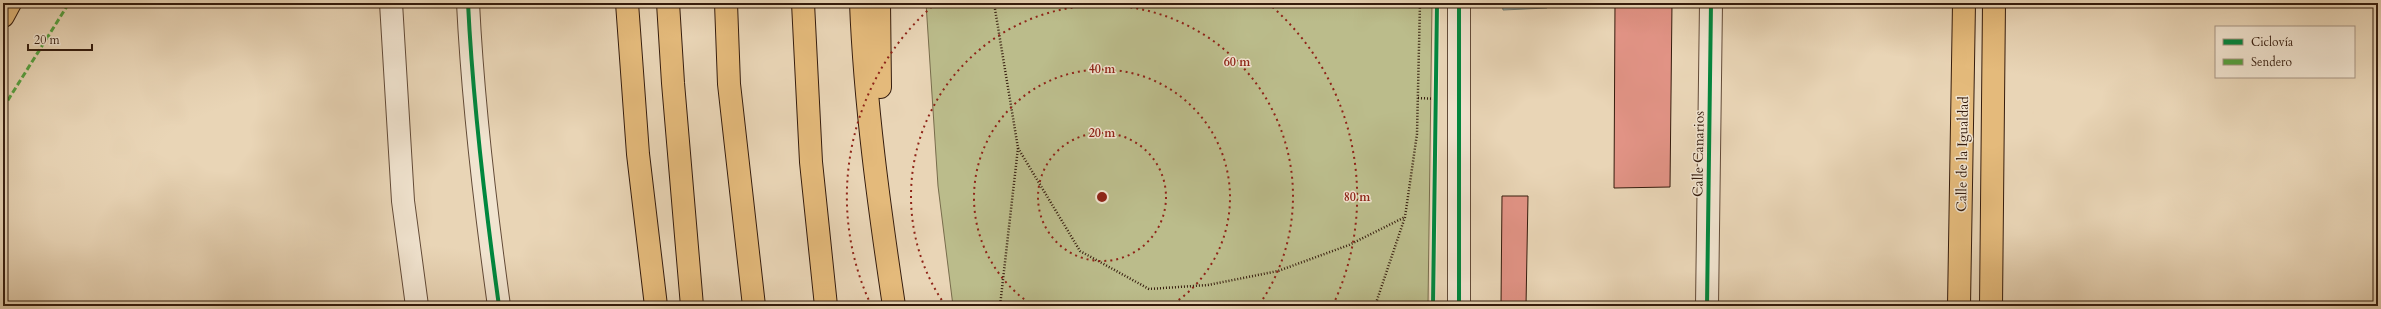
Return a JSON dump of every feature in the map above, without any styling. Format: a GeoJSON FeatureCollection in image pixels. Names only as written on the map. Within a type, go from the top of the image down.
{"type":"FeatureCollection","features":[{"type":"Feature","properties":{"kind":"main road"},"geometry":{"type":"LineString","coordinates":[[3,16],[10,3]]}},
{"type":"Feature","properties":{"kind":"main road"},"geometry":{"type":"LineString","coordinates":[[627,3],[638,154],[656,306]]}},
{"type":"Feature","properties":{"kind":"main road"},"geometry":{"type":"LineString","coordinates":[[668,3],[673,84],[692,306]]}},
{"type":"Feature","properties":{"kind":"main road"},"geometry":{"type":"LineString","coordinates":[[726,3],[728,84],[754,306]]}},
{"type":"Feature","properties":{"kind":"main road"},"geometry":{"type":"LineString","coordinates":[[803,3],[811,162],[826,306]]}},
{"type":"Feature","properties":{"kind":"main road"},"geometry":{"type":"LineString","coordinates":[[861,3],[863,45],[882,224],[894,306]]}},
{"type":"Feature","properties":{"kind":"main road"},"geometry":{"type":"LineString","coordinates":[[879,3],[882,224]]}},
{"type":"Feature","properties":{"kind":"main road","name":"Calle de la Igualdad"},"geometry":{"type":"LineString","coordinates":[[1959,306],[1964,3]]}},
{"type":"Feature","properties":{"kind":"main road"},"geometry":{"type":"LineString","coordinates":[[1991,306],[1994,3]]}},
{"type":"Feature","properties":{"kind":"street"},"geometry":{"type":"LineString","coordinates":[[391,3],[403,201],[417,306]]}},
{"type":"Feature","properties":{"kind":"street"},"geometry":{"type":"LineString","coordinates":[[468,3],[472,85],[483,195],[499,306]]}},
{"type":"Feature","properties":{"kind":"street"},"geometry":{"type":"LineString","coordinates":[[1459,3],[1459,306]]}},
{"type":"Feature","properties":{"kind":"street","name":"Calle Canarios"},"geometry":{"type":"LineString","coordinates":[[1708,306],[1711,3]]}},
{"type":"Feature","properties":{"kind":"path"},"geometry":{"type":"LineString","coordinates":[[994,3],[1018,148],[1000,306]]}},
{"type":"Feature","properties":{"kind":"path"},"geometry":{"type":"LineString","coordinates":[[1375,306],[1405,217],[1417,134],[1420,3]]}},
{"type":"Feature","properties":{"kind":"path"},"geometry":{"type":"LineString","coordinates":[[1435,107],[1436,91]]}},
{"type":"Feature","properties":{"kind":"path"},"geometry":{"type":"LineString","coordinates":[[1418,98],[1443,99]]}},
{"type":"Feature","properties":{"kind":"path"},"geometry":{"type":"LineString","coordinates":[[1018,148],[1080,251],[1149,289],[1208,285],[1278,271],[1349,245],[1405,217]]}},
{"type":"Feature","properties":{"kind":"green space"},"geometry":{"type":"Polygon","coordinates":[[[926,3],[1432,3],[1428,306],[953,306],[938,186],[926,3]]]}},
{"type":"Feature","properties":{"kind":"water"},"geometry":{"type":"Polygon","coordinates":[[[1502,3],[1546,3],[1547,8],[1503,10],[1502,3]]]}},
{"type":"Feature","properties":{"kind":"building"},"geometry":{"type":"Polygon","coordinates":[[[1615,3],[1672,3],[1670,187],[1614,188],[1615,3]]]}},
{"type":"Feature","properties":{"kind":"building"},"geometry":{"type":"Polygon","coordinates":[[[1502,196],[1528,196],[1526,306],[1501,306],[1502,196]]]}},
{"type":"Feature","properties":{"kind":"marked path"},"geometry":{"type":"LineString","coordinates":[[3,108],[69,3]]}},
{"type":"Feature","properties":{"kind":"cycle path"},"geometry":{"type":"LineString","coordinates":[[468,3],[480,155],[499,306]]}},
{"type":"Feature","properties":{"kind":"cycle path"},"geometry":{"type":"LineString","coordinates":[[1433,306],[1437,3]]}},
{"type":"Feature","properties":{"kind":"cycle path"},"geometry":{"type":"LineString","coordinates":[[1459,3],[1459,306]]}},
{"type":"Feature","properties":{"kind":"cycle path"},"geometry":{"type":"LineString","coordinates":[[1707,306],[1711,3]]}}]}
